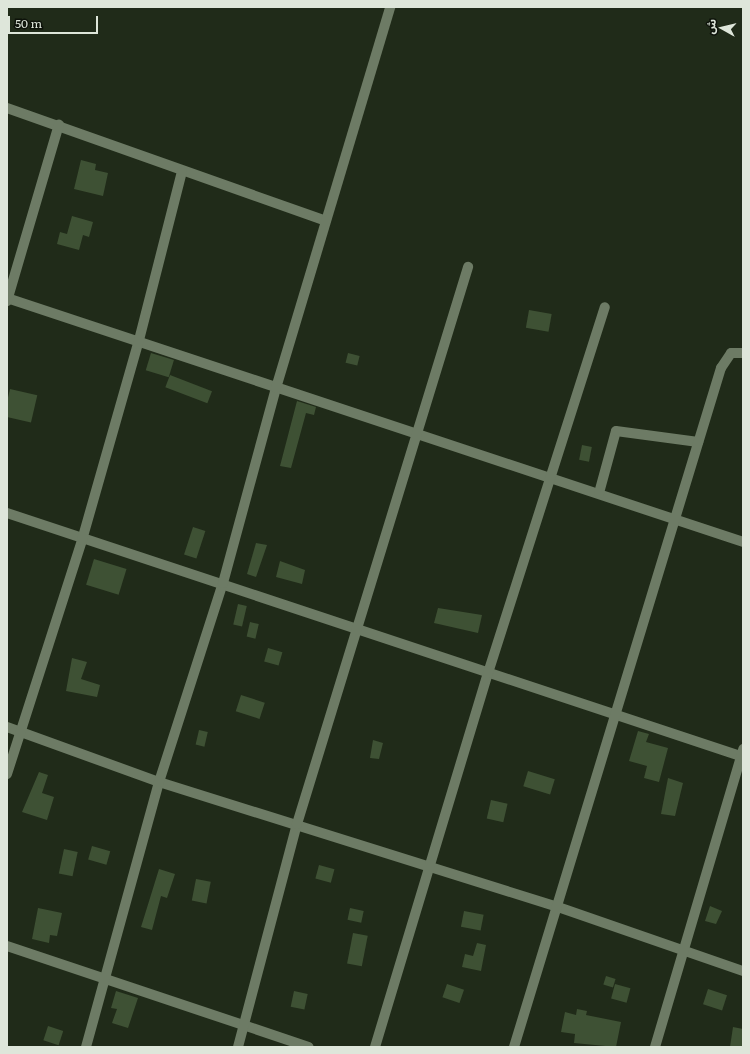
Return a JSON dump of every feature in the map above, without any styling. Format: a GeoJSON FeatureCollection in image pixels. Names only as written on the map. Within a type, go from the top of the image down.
{"type":"FeatureCollection","features":[{"type":"Feature","properties":{"kind":"street"},"geometry":{"type":"LineString","coordinates":[[86,1047],[107,979],[159,782],[223,583],[276,388],[390,7]]}},
{"type":"Feature","properties":{"kind":"street"},"geometry":{"type":"LineString","coordinates":[[7,108],[59,124],[182,172],[326,221]]}},
{"type":"Feature","properties":{"kind":"street"},"geometry":{"type":"LineString","coordinates":[[59,124],[7,299],[138,344],[416,432],[743,542]]}},
{"type":"Feature","properties":{"kind":"street"},"geometry":{"type":"LineString","coordinates":[[7,774],[82,540],[138,344],[182,172]]}},
{"type":"Feature","properties":{"kind":"street"},"geometry":{"type":"LineString","coordinates":[[238,1047],[297,824],[416,432],[468,267]]}},
{"type":"Feature","properties":{"kind":"street"},"geometry":{"type":"LineString","coordinates":[[375,1047],[488,673],[549,477],[605,307]]}},
{"type":"Feature","properties":{"kind":"street"},"geometry":{"type":"LineString","coordinates":[[514,1047],[558,908],[614,713],[726,356],[743,353]]}},
{"type":"Feature","properties":{"kind":"street"},"geometry":{"type":"LineString","coordinates":[[598,493],[616,431],[698,442]]}},
{"type":"Feature","properties":{"kind":"street"},"geometry":{"type":"LineString","coordinates":[[7,513],[82,540],[223,583],[355,631],[742,754],[655,1047]]}},
{"type":"Feature","properties":{"kind":"street"},"geometry":{"type":"LineString","coordinates":[[7,727],[159,782],[297,824],[558,908],[743,971]]}},
{"type":"Feature","properties":{"kind":"street"},"geometry":{"type":"LineString","coordinates":[[7,946],[245,1024],[309,1047]]}},
{"type":"Feature","properties":{"kind":"building"},"geometry":{"type":"Polygon","coordinates":[[[81,160],[96,164],[95,170],[108,173],[103,196],[74,189],[81,160]]]}},
{"type":"Feature","properties":{"kind":"building"},"geometry":{"type":"Polygon","coordinates":[[[72,216],[93,222],[89,237],[83,235],[79,250],[57,244],[60,232],[67,234],[72,216]]]}},
{"type":"Feature","properties":{"kind":"building"},"geometry":{"type":"Polygon","coordinates":[[[529,310],[552,314],[549,332],[526,328],[529,310]]]}},
{"type":"Feature","properties":{"kind":"building"},"geometry":{"type":"Polygon","coordinates":[[[151,353],[174,360],[169,377],[146,370],[151,353]]]}},
{"type":"Feature","properties":{"kind":"building"},"geometry":{"type":"Polygon","coordinates":[[[348,353],[360,356],[357,366],[346,363],[348,353]]]}},
{"type":"Feature","properties":{"kind":"building"},"geometry":{"type":"Polygon","coordinates":[[[170,375],[212,391],[207,403],[165,387],[170,375]]]}},
{"type":"Feature","properties":{"kind":"building"},"geometry":{"type":"Polygon","coordinates":[[[10,389],[37,395],[31,423],[7,417],[7,402],[10,389]]]}},
{"type":"Feature","properties":{"kind":"building"},"geometry":{"type":"Polygon","coordinates":[[[297,401],[316,407],[314,415],[306,413],[291,468],[280,466],[297,401]]]}},
{"type":"Feature","properties":{"kind":"building"},"geometry":{"type":"Polygon","coordinates":[[[582,445],[592,447],[589,462],[579,460],[582,445]]]}},
{"type":"Feature","properties":{"kind":"building"},"geometry":{"type":"Polygon","coordinates":[[[193,527],[205,531],[196,559],[184,555],[193,527]]]}},
{"type":"Feature","properties":{"kind":"building"},"geometry":{"type":"Polygon","coordinates":[[[256,543],[267,545],[256,577],[247,574],[256,543]]]}},
{"type":"Feature","properties":{"kind":"building"},"geometry":{"type":"Polygon","coordinates":[[[94,559],[127,569],[119,595],[86,585],[94,559]]]}},
{"type":"Feature","properties":{"kind":"building"},"geometry":{"type":"Polygon","coordinates":[[[280,561],[305,570],[302,584],[276,577],[280,561]]]}},
{"type":"Feature","properties":{"kind":"building"},"geometry":{"type":"Polygon","coordinates":[[[238,604],[247,606],[242,626],[233,624],[238,604]]]}},
{"type":"Feature","properties":{"kind":"building"},"geometry":{"type":"Polygon","coordinates":[[[438,608],[482,615],[478,633],[434,623],[438,608]]]}},
{"type":"Feature","properties":{"kind":"building"},"geometry":{"type":"Polygon","coordinates":[[[250,622],[259,624],[255,639],[247,637],[250,622]]]}},
{"type":"Feature","properties":{"kind":"building"},"geometry":{"type":"Polygon","coordinates":[[[268,648],[282,652],[279,666],[264,661],[268,648]]]}},
{"type":"Feature","properties":{"kind":"building"},"geometry":{"type":"Polygon","coordinates":[[[72,658],[87,662],[81,679],[100,685],[97,697],[66,691],[72,658]]]}},
{"type":"Feature","properties":{"kind":"building"},"geometry":{"type":"Polygon","coordinates":[[[241,695],[265,703],[260,719],[236,711],[241,695]]]}},
{"type":"Feature","properties":{"kind":"building"},"geometry":{"type":"Polygon","coordinates":[[[199,730],[208,732],[204,747],[196,745],[199,730]]]}},
{"type":"Feature","properties":{"kind":"building"},"geometry":{"type":"Polygon","coordinates":[[[638,731],[649,734],[646,742],[668,748],[659,782],[644,778],[647,766],[629,761],[638,731]]]}},
{"type":"Feature","properties":{"kind":"building"},"geometry":{"type":"Polygon","coordinates":[[[373,740],[383,743],[379,759],[370,758],[373,740]]]}},
{"type":"Feature","properties":{"kind":"building"},"geometry":{"type":"Polygon","coordinates":[[[528,771],[555,779],[550,794],[523,786],[528,771]]]}},
{"type":"Feature","properties":{"kind":"building"},"geometry":{"type":"Polygon","coordinates":[[[39,772],[48,775],[42,793],[54,797],[47,820],[22,812],[39,772]]]}},
{"type":"Feature","properties":{"kind":"building"},"geometry":{"type":"Polygon","coordinates":[[[668,778],[683,783],[675,816],[661,814],[668,778]]]}},
{"type":"Feature","properties":{"kind":"building"},"geometry":{"type":"Polygon","coordinates":[[[491,800],[508,804],[503,822],[487,819],[491,800]]]}},
{"type":"Feature","properties":{"kind":"building"},"geometry":{"type":"Polygon","coordinates":[[[92,846],[110,851],[106,865],[88,859],[92,846]]]}},
{"type":"Feature","properties":{"kind":"building"},"geometry":{"type":"Polygon","coordinates":[[[64,849],[78,852],[72,876],[59,873],[64,849]]]}},
{"type":"Feature","properties":{"kind":"building"},"geometry":{"type":"Polygon","coordinates":[[[319,865],[334,869],[331,883],[315,879],[319,865]]]}},
{"type":"Feature","properties":{"kind":"building"},"geometry":{"type":"Polygon","coordinates":[[[159,869],[175,874],[167,898],[161,896],[152,930],[141,927],[159,869]]]}},
{"type":"Feature","properties":{"kind":"building"},"geometry":{"type":"Polygon","coordinates":[[[196,879],[211,882],[207,903],[192,901],[196,879]]]}},
{"type":"Feature","properties":{"kind":"building"},"geometry":{"type":"Polygon","coordinates":[[[710,906],[722,911],[716,924],[705,921],[710,906]]]}},
{"type":"Feature","properties":{"kind":"building"},"geometry":{"type":"Polygon","coordinates":[[[38,908],[62,913],[57,936],[50,935],[49,943],[32,939],[38,908]]]}},
{"type":"Feature","properties":{"kind":"building"},"geometry":{"type":"Polygon","coordinates":[[[350,908],[364,911],[361,923],[348,920],[350,908]]]}},
{"type":"Feature","properties":{"kind":"building"},"geometry":{"type":"Polygon","coordinates":[[[464,911],[484,915],[481,931],[461,927],[464,911]]]}},
{"type":"Feature","properties":{"kind":"building"},"geometry":{"type":"Polygon","coordinates":[[[353,933],[368,936],[362,966],[347,963],[353,933]]]}},
{"type":"Feature","properties":{"kind":"building"},"geometry":{"type":"Polygon","coordinates":[[[477,943],[486,945],[481,971],[462,967],[465,954],[473,956],[477,943]]]}},
{"type":"Feature","properties":{"kind":"building"},"geometry":{"type":"Polygon","coordinates":[[[606,976],[616,979],[613,988],[603,985],[606,976]]]}},
{"type":"Feature","properties":{"kind":"building"},"geometry":{"type":"Polygon","coordinates":[[[447,984],[464,990],[459,1003],[442,997],[447,984]]]}},
{"type":"Feature","properties":{"kind":"building"},"geometry":{"type":"Polygon","coordinates":[[[615,984],[630,988],[627,1003],[611,998],[615,984]]]}},
{"type":"Feature","properties":{"kind":"building"},"geometry":{"type":"Polygon","coordinates":[[[708,989],[727,995],[722,1010],[703,1004],[708,989]]]}},
{"type":"Feature","properties":{"kind":"building"},"geometry":{"type":"Polygon","coordinates":[[[116,991],[138,998],[128,1028],[112,1023],[117,1009],[111,1008],[116,991]]]}},
{"type":"Feature","properties":{"kind":"building"},"geometry":{"type":"Polygon","coordinates":[[[294,991],[308,994],[304,1010],[291,1007],[294,991]]]}},
{"type":"Feature","properties":{"kind":"building"},"geometry":{"type":"Polygon","coordinates":[[[577,1009],[587,1011],[586,1015],[621,1022],[616,1047],[574,1043],[575,1034],[561,1032],[565,1012],[576,1015],[577,1009]]]}},
{"type":"Feature","properties":{"kind":"building"},"geometry":{"type":"Polygon","coordinates":[[[48,1026],[63,1031],[59,1045],[43,1040],[48,1026]]]}},
{"type":"Feature","properties":{"kind":"building"},"geometry":{"type":"Polygon","coordinates":[[[733,1027],[743,1029],[743,1047],[730,1047],[733,1027]]]}}]}
